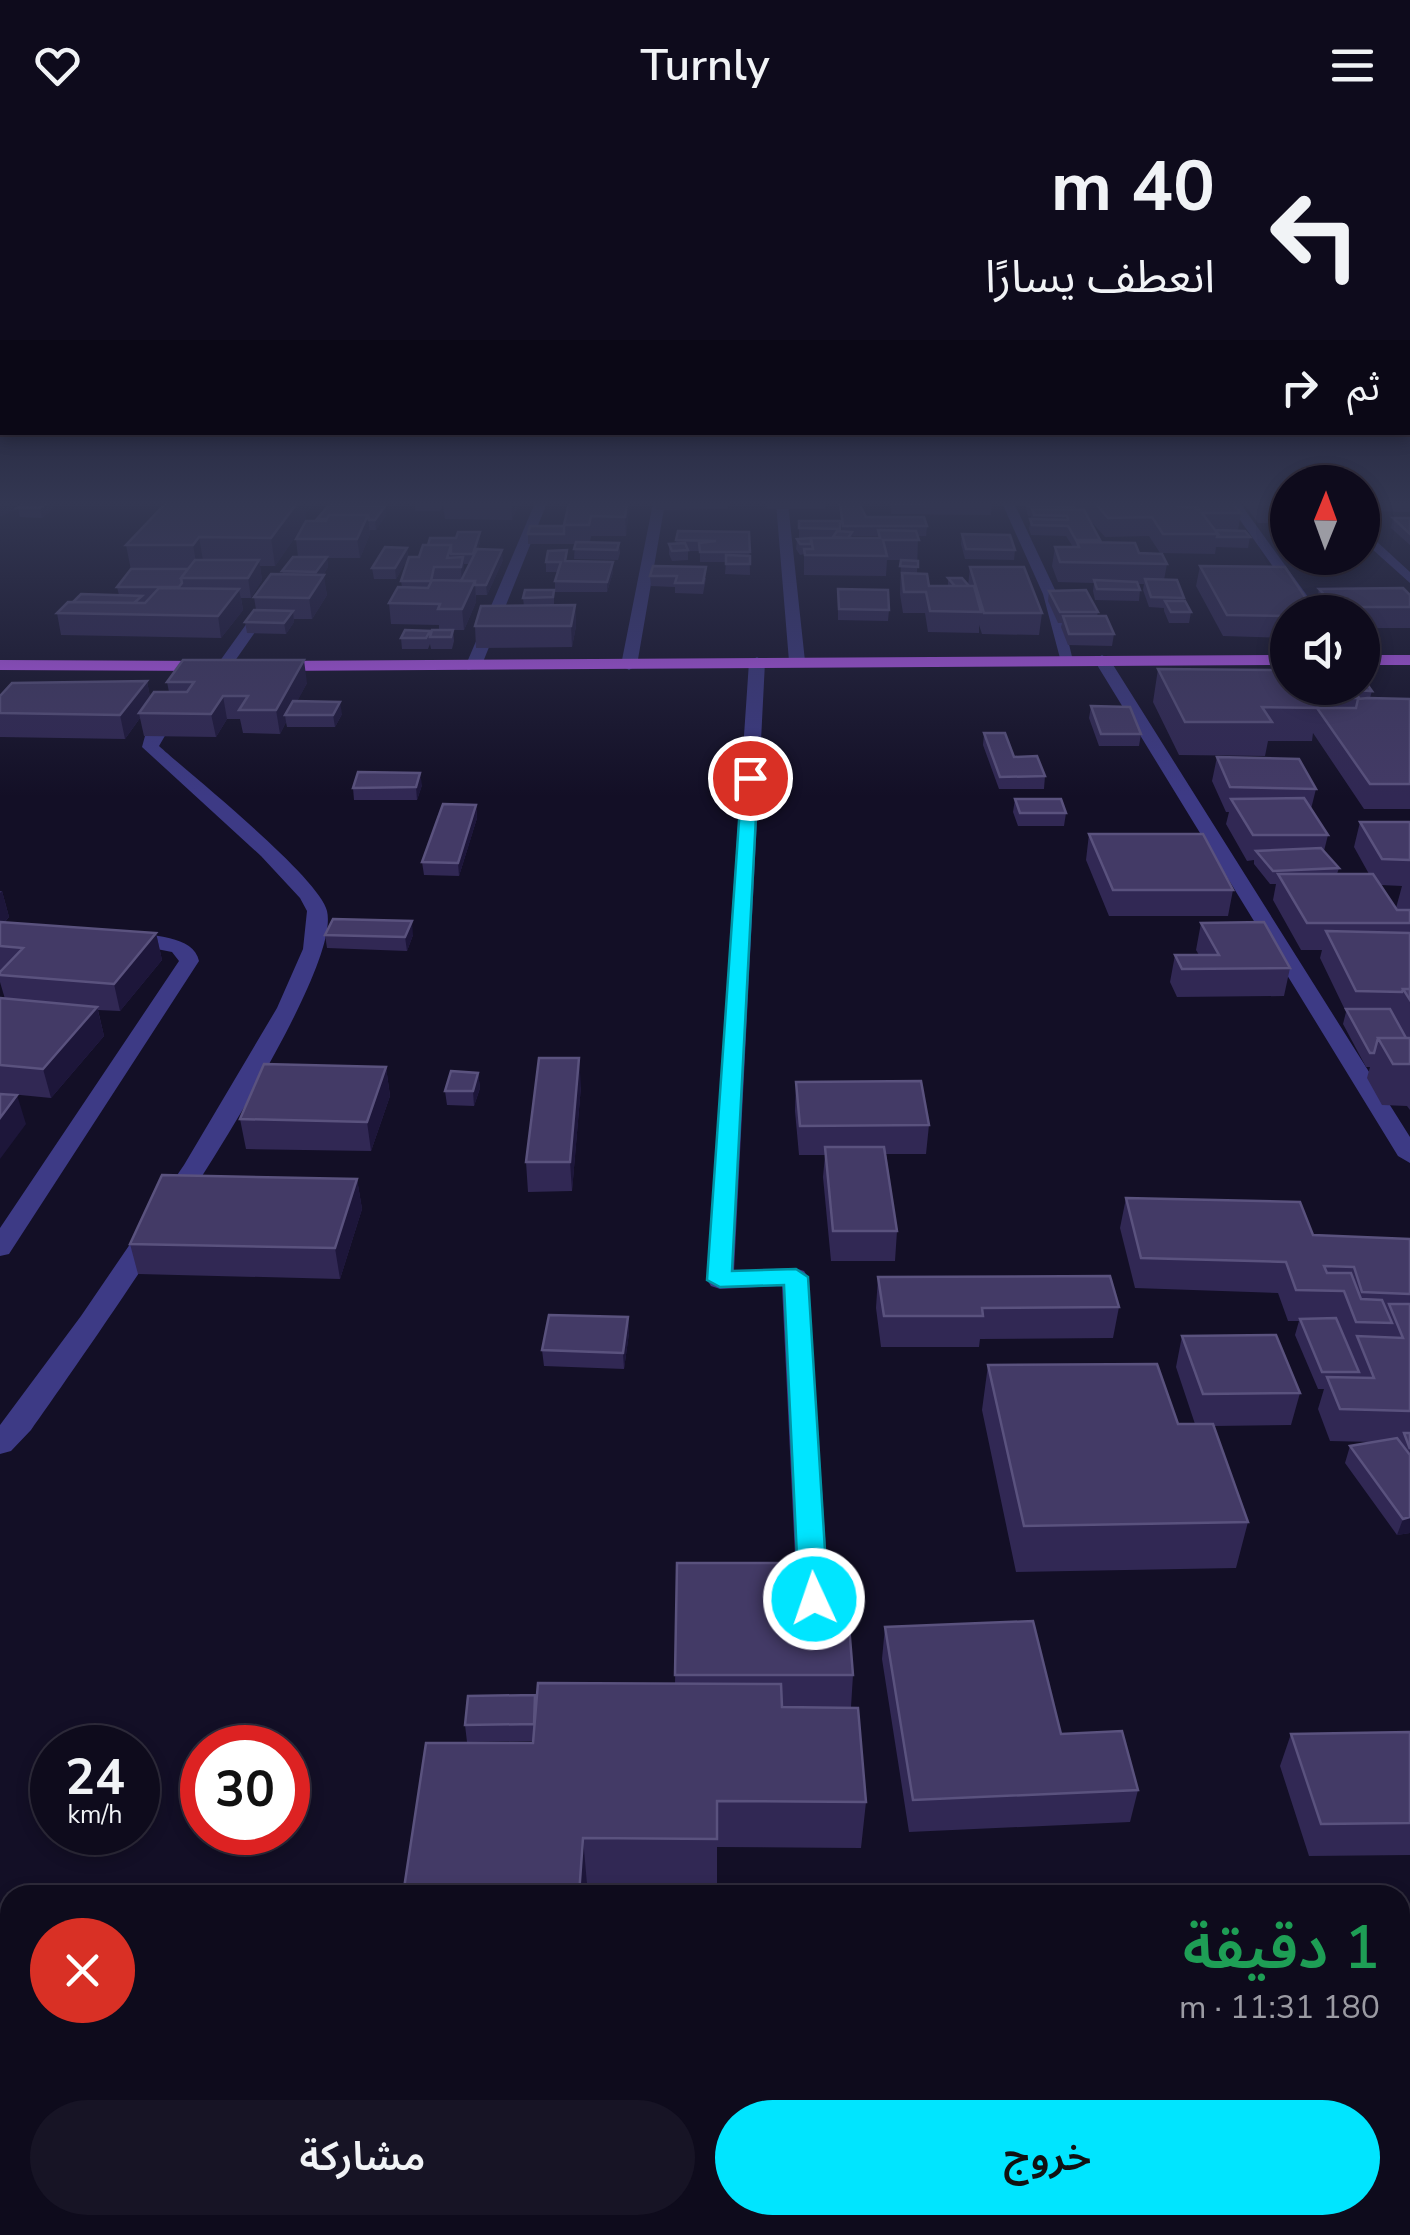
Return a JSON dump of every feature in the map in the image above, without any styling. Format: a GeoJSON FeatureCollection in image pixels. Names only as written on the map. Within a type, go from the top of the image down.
{"type":"FeatureCollection","features":[{"type":"Feature","properties":{"kind":"main road"},"geometry":{"type":"LineString","coordinates":[[0,665],[473,667],[1270,660]]}},
{"type":"Feature","properties":{"kind":"main road"},"geometry":{"type":"LineString","coordinates":[[1380,661],[1407,663]]}},
{"type":"Feature","properties":{"kind":"street"},"geometry":{"type":"LineString","coordinates":[[0,1443],[21,1424],[131,1268],[264,1056],[318,939],[318,911],[297,882],[150,747],[153,736],[268,601]]}},
{"type":"Feature","properties":{"kind":"street"},"geometry":{"type":"LineString","coordinates":[[473,667],[500,601]]}},
{"type":"Feature","properties":{"kind":"street"},"geometry":{"type":"LineString","coordinates":[[629,665],[641,601]]}},
{"type":"Feature","properties":{"kind":"street"},"geometry":{"type":"LineString","coordinates":[[791,601],[797,662]]}},
{"type":"Feature","properties":{"kind":"street"},"geometry":{"type":"LineString","coordinates":[[1052,601],[1069,662]]}},
{"type":"Feature","properties":{"kind":"street"},"geometry":{"type":"LineString","coordinates":[[1102,660],[1410,1156]]}},
{"type":"Feature","properties":{"kind":"street"},"geometry":{"type":"LineString","coordinates":[[757,662],[720,1280],[796,1277],[814,1599]]}},
{"type":"Feature","properties":{"kind":"street"},"geometry":{"type":"LineString","coordinates":[[0,1248],[189,961],[188,954],[178,947],[110,936]]}},
{"type":"Feature","properties":{"kind":"building"},"geometry":{"type":"Polygon","coordinates":[[[74,601],[136,601],[134,603],[74,601]]]}},
{"type":"Feature","properties":{"kind":"building"},"geometry":{"type":"Polygon","coordinates":[[[229,601],[218,616],[57,613],[68,602],[229,601]]]}},
{"type":"Feature","properties":{"kind":"building"},"geometry":{"type":"Polygon","coordinates":[[[466,601],[462,609],[438,609],[440,604],[389,603],[466,601]]]}},
{"type":"Feature","properties":{"kind":"building"},"geometry":{"type":"Polygon","coordinates":[[[839,601],[889,601],[889,610],[839,609],[839,601]]]}},
{"type":"Feature","properties":{"kind":"building"},"geometry":{"type":"Polygon","coordinates":[[[928,601],[978,601],[981,612],[930,611],[928,601]]]}},
{"type":"Feature","properties":{"kind":"building"},"geometry":{"type":"Polygon","coordinates":[[[980,601],[1037,601],[1042,613],[984,613],[980,601]]]}},
{"type":"Feature","properties":{"kind":"building"},"geometry":{"type":"Polygon","coordinates":[[[1054,601],[1092,601],[1098,612],[1060,612],[1054,601]]]}},
{"type":"Feature","properties":{"kind":"building"},"geometry":{"type":"Polygon","coordinates":[[[1165,601],[1185,601],[1191,612],[1171,612],[1165,601]]]}},
{"type":"Feature","properties":{"kind":"building"},"geometry":{"type":"Polygon","coordinates":[[[1219,601],[1270,601],[1270,616],[1227,615],[1219,601]]]}},
{"type":"Feature","properties":{"kind":"building"},"geometry":{"type":"Polygon","coordinates":[[[1380,601],[1410,601],[1410,607],[1380,607],[1380,601]]]}},
{"type":"Feature","properties":{"kind":"building"},"geometry":{"type":"Polygon","coordinates":[[[575,605],[571,626],[475,626],[481,606],[575,605]]]}},
{"type":"Feature","properties":{"kind":"building"},"geometry":{"type":"Polygon","coordinates":[[[254,610],[293,611],[284,623],[245,622],[254,610]]]}},
{"type":"Feature","properties":{"kind":"building"},"geometry":{"type":"Polygon","coordinates":[[[1063,616],[1106,616],[1114,634],[1069,634],[1063,616]]]}},
{"type":"Feature","properties":{"kind":"building"},"geometry":{"type":"Polygon","coordinates":[[[405,630],[430,631],[426,638],[401,638],[405,630]]]}},
{"type":"Feature","properties":{"kind":"building"},"geometry":{"type":"Polygon","coordinates":[[[432,630],[453,630],[451,637],[430,637],[432,630]]]}},
{"type":"Feature","properties":{"kind":"building"},"geometry":{"type":"Polygon","coordinates":[[[183,660],[304,660],[276,710],[239,710],[248,696],[223,696],[211,714],[139,713],[154,692],[187,692],[194,682],[167,682],[183,660]]]}},
{"type":"Feature","properties":{"kind":"building"},"geometry":{"type":"Polygon","coordinates":[[[1158,669],[1270,670],[1270,705],[1319,708],[1262,707],[1272,722],[1185,722],[1158,669]]]}},
{"type":"Feature","properties":{"kind":"building"},"geometry":{"type":"Polygon","coordinates":[[[147,681],[120,715],[0,713],[0,696],[12,683],[147,681]]]}},
{"type":"Feature","properties":{"kind":"building"},"geometry":{"type":"Polygon","coordinates":[[[1380,698],[1410,699],[1410,784],[1370,784],[1317,708],[1380,705],[1380,698]]]}},
{"type":"Feature","properties":{"kind":"building"},"geometry":{"type":"Polygon","coordinates":[[[293,701],[340,702],[333,715],[285,715],[293,701]]]}},
{"type":"Feature","properties":{"kind":"building"},"geometry":{"type":"Polygon","coordinates":[[[1091,706],[1130,707],[1141,734],[1101,734],[1091,706]]]}},
{"type":"Feature","properties":{"kind":"building"},"geometry":{"type":"Polygon","coordinates":[[[984,733],[1005,733],[1014,757],[1037,756],[1045,776],[1000,777],[984,733]]]}},
{"type":"Feature","properties":{"kind":"building"},"geometry":{"type":"Polygon","coordinates":[[[1217,757],[1299,759],[1316,789],[1230,787],[1217,757]]]}},
{"type":"Feature","properties":{"kind":"building"},"geometry":{"type":"Polygon","coordinates":[[[358,772],[420,773],[416,787],[353,788],[358,772]]]}},
{"type":"Feature","properties":{"kind":"building"},"geometry":{"type":"Polygon","coordinates":[[[1304,798],[1328,835],[1253,835],[1231,799],[1304,798]]]}},
{"type":"Feature","properties":{"kind":"building"},"geometry":{"type":"Polygon","coordinates":[[[1015,799],[1061,799],[1066,813],[1020,813],[1015,799]]]}},
{"type":"Feature","properties":{"kind":"building"},"geometry":{"type":"Polygon","coordinates":[[[443,804],[476,805],[458,863],[422,862],[443,804]]]}},
{"type":"Feature","properties":{"kind":"building"},"geometry":{"type":"Polygon","coordinates":[[[1360,822],[1410,822],[1410,860],[1382,859],[1360,822]]]}},
{"type":"Feature","properties":{"kind":"building"},"geometry":{"type":"Polygon","coordinates":[[[1089,834],[1203,834],[1233,890],[1113,890],[1089,834]]]}},
{"type":"Feature","properties":{"kind":"building"},"geometry":{"type":"Polygon","coordinates":[[[1321,848],[1339,868],[1273,871],[1256,851],[1321,848]]]}},
{"type":"Feature","properties":{"kind":"building"},"geometry":{"type":"Polygon","coordinates":[[[1278,874],[1373,874],[1397,910],[1410,910],[1410,923],[1307,923],[1278,874]]]}},
{"type":"Feature","properties":{"kind":"building"},"geometry":{"type":"Polygon","coordinates":[[[333,919],[412,921],[405,937],[325,935],[333,919]]]}},
{"type":"Feature","properties":{"kind":"building"},"geometry":{"type":"Polygon","coordinates":[[[0,922],[156,933],[114,984],[0,975],[23,948],[0,946],[0,922]]]}},
{"type":"Feature","properties":{"kind":"building"},"geometry":{"type":"Polygon","coordinates":[[[1264,922],[1290,968],[1182,969],[1175,955],[1219,955],[1201,923],[1264,922]]]}},
{"type":"Feature","properties":{"kind":"building"},"geometry":{"type":"Polygon","coordinates":[[[1326,931],[1410,933],[1410,989],[1356,991],[1326,931]]]}},
{"type":"Feature","properties":{"kind":"building"},"geometry":{"type":"Polygon","coordinates":[[[0,998],[97,1007],[43,1069],[0,1065],[0,998]]]}},
{"type":"Feature","properties":{"kind":"building"},"geometry":{"type":"Polygon","coordinates":[[[1346,1009],[1390,1009],[1406,1038],[1378,1038],[1374,1053],[1370,1053],[1346,1009]]]}},
{"type":"Feature","properties":{"kind":"building"},"geometry":{"type":"Polygon","coordinates":[[[1378,1038],[1410,1038],[1410,1064],[1393,1064],[1378,1038]]]}},
{"type":"Feature","properties":{"kind":"building"},"geometry":{"type":"Polygon","coordinates":[[[539,1058],[579,1058],[570,1162],[526,1162],[539,1058]]]}},
{"type":"Feature","properties":{"kind":"building"},"geometry":{"type":"Polygon","coordinates":[[[264,1064],[386,1067],[367,1122],[240,1119],[264,1064]]]}},
{"type":"Feature","properties":{"kind":"building"},"geometry":{"type":"Polygon","coordinates":[[[451,1071],[478,1073],[473,1091],[445,1091],[451,1071]]]}},
{"type":"Feature","properties":{"kind":"building"},"geometry":{"type":"Polygon","coordinates":[[[921,1081],[929,1125],[800,1126],[796,1082],[921,1081]]]}},
{"type":"Feature","properties":{"kind":"building"},"geometry":{"type":"Polygon","coordinates":[[[0,1094],[17,1095],[0,1118],[0,1094]]]}},
{"type":"Feature","properties":{"kind":"building"},"geometry":{"type":"Polygon","coordinates":[[[825,1147],[884,1147],[897,1231],[833,1231],[825,1147]]]}},
{"type":"Feature","properties":{"kind":"building"},"geometry":{"type":"Polygon","coordinates":[[[162,1175],[357,1179],[335,1248],[130,1244],[162,1175]]]}},
{"type":"Feature","properties":{"kind":"building"},"geometry":{"type":"Polygon","coordinates":[[[1126,1198],[1300,1202],[1313,1235],[1410,1239],[1410,1294],[1362,1292],[1354,1267],[1324,1266],[1327,1273],[1351,1273],[1361,1299],[1382,1300],[1392,1323],[1356,1322],[1344,1291],[1296,1290],[1286,1262],[1141,1258],[1126,1198]]]}},
{"type":"Feature","properties":{"kind":"building"},"geometry":{"type":"Polygon","coordinates":[[[1110,1276],[1119,1307],[982,1308],[983,1316],[884,1316],[878,1277],[1110,1276]]]}},
{"type":"Feature","properties":{"kind":"building"},"geometry":{"type":"Polygon","coordinates":[[[1389,1304],[1410,1304],[1410,1411],[1340,1409],[1327,1377],[1374,1378],[1357,1336],[1403,1338],[1389,1304]]]}},
{"type":"Feature","properties":{"kind":"building"},"geometry":{"type":"Polygon","coordinates":[[[549,1315],[628,1317],[623,1353],[542,1350],[549,1315]]]}},
{"type":"Feature","properties":{"kind":"building"},"geometry":{"type":"Polygon","coordinates":[[[1336,1318],[1359,1372],[1322,1372],[1300,1319],[1336,1318]]]}},
{"type":"Feature","properties":{"kind":"building"},"geometry":{"type":"Polygon","coordinates":[[[1276,1335],[1300,1393],[1203,1394],[1182,1336],[1276,1335]]]}},
{"type":"Feature","properties":{"kind":"building"},"geometry":{"type":"Polygon","coordinates":[[[1157,1364],[1178,1424],[1213,1424],[1248,1522],[1024,1526],[988,1365],[1157,1364]]]}},
{"type":"Feature","properties":{"kind":"building"},"geometry":{"type":"Polygon","coordinates":[[[1397,1438],[1410,1455],[1410,1517],[1403,1519],[1350,1446],[1397,1438]]]}},
{"type":"Feature","properties":{"kind":"building"},"geometry":{"type":"Polygon","coordinates":[[[677,1563],[844,1563],[853,1675],[675,1675],[677,1563]]]}},
{"type":"Feature","properties":{"kind":"building"},"geometry":{"type":"Polygon","coordinates":[[[1033,1621],[1061,1734],[1122,1731],[1138,1790],[913,1800],[885,1627],[1033,1621]]]}},
{"type":"Feature","properties":{"kind":"building"},"geometry":{"type":"Polygon","coordinates":[[[538,1683],[781,1684],[782,1707],[858,1708],[866,1802],[717,1801],[717,1839],[583,1838],[580,1885],[405,1885],[426,1743],[533,1743],[538,1683]]]}},
{"type":"Feature","properties":{"kind":"building"},"geometry":{"type":"Polygon","coordinates":[[[535,1695],[534,1724],[465,1725],[468,1696],[535,1695]]]}},
{"type":"Feature","properties":{"kind":"building"},"geometry":{"type":"Polygon","coordinates":[[[1410,1732],[1410,1823],[1321,1824],[1291,1734],[1410,1732]]]}},
{"type":"Feature","properties":{"kind":"route"},"geometry":{"type":"LineString","coordinates":[[750,778],[720,1280],[796,1277],[814,1599]]}}]}
